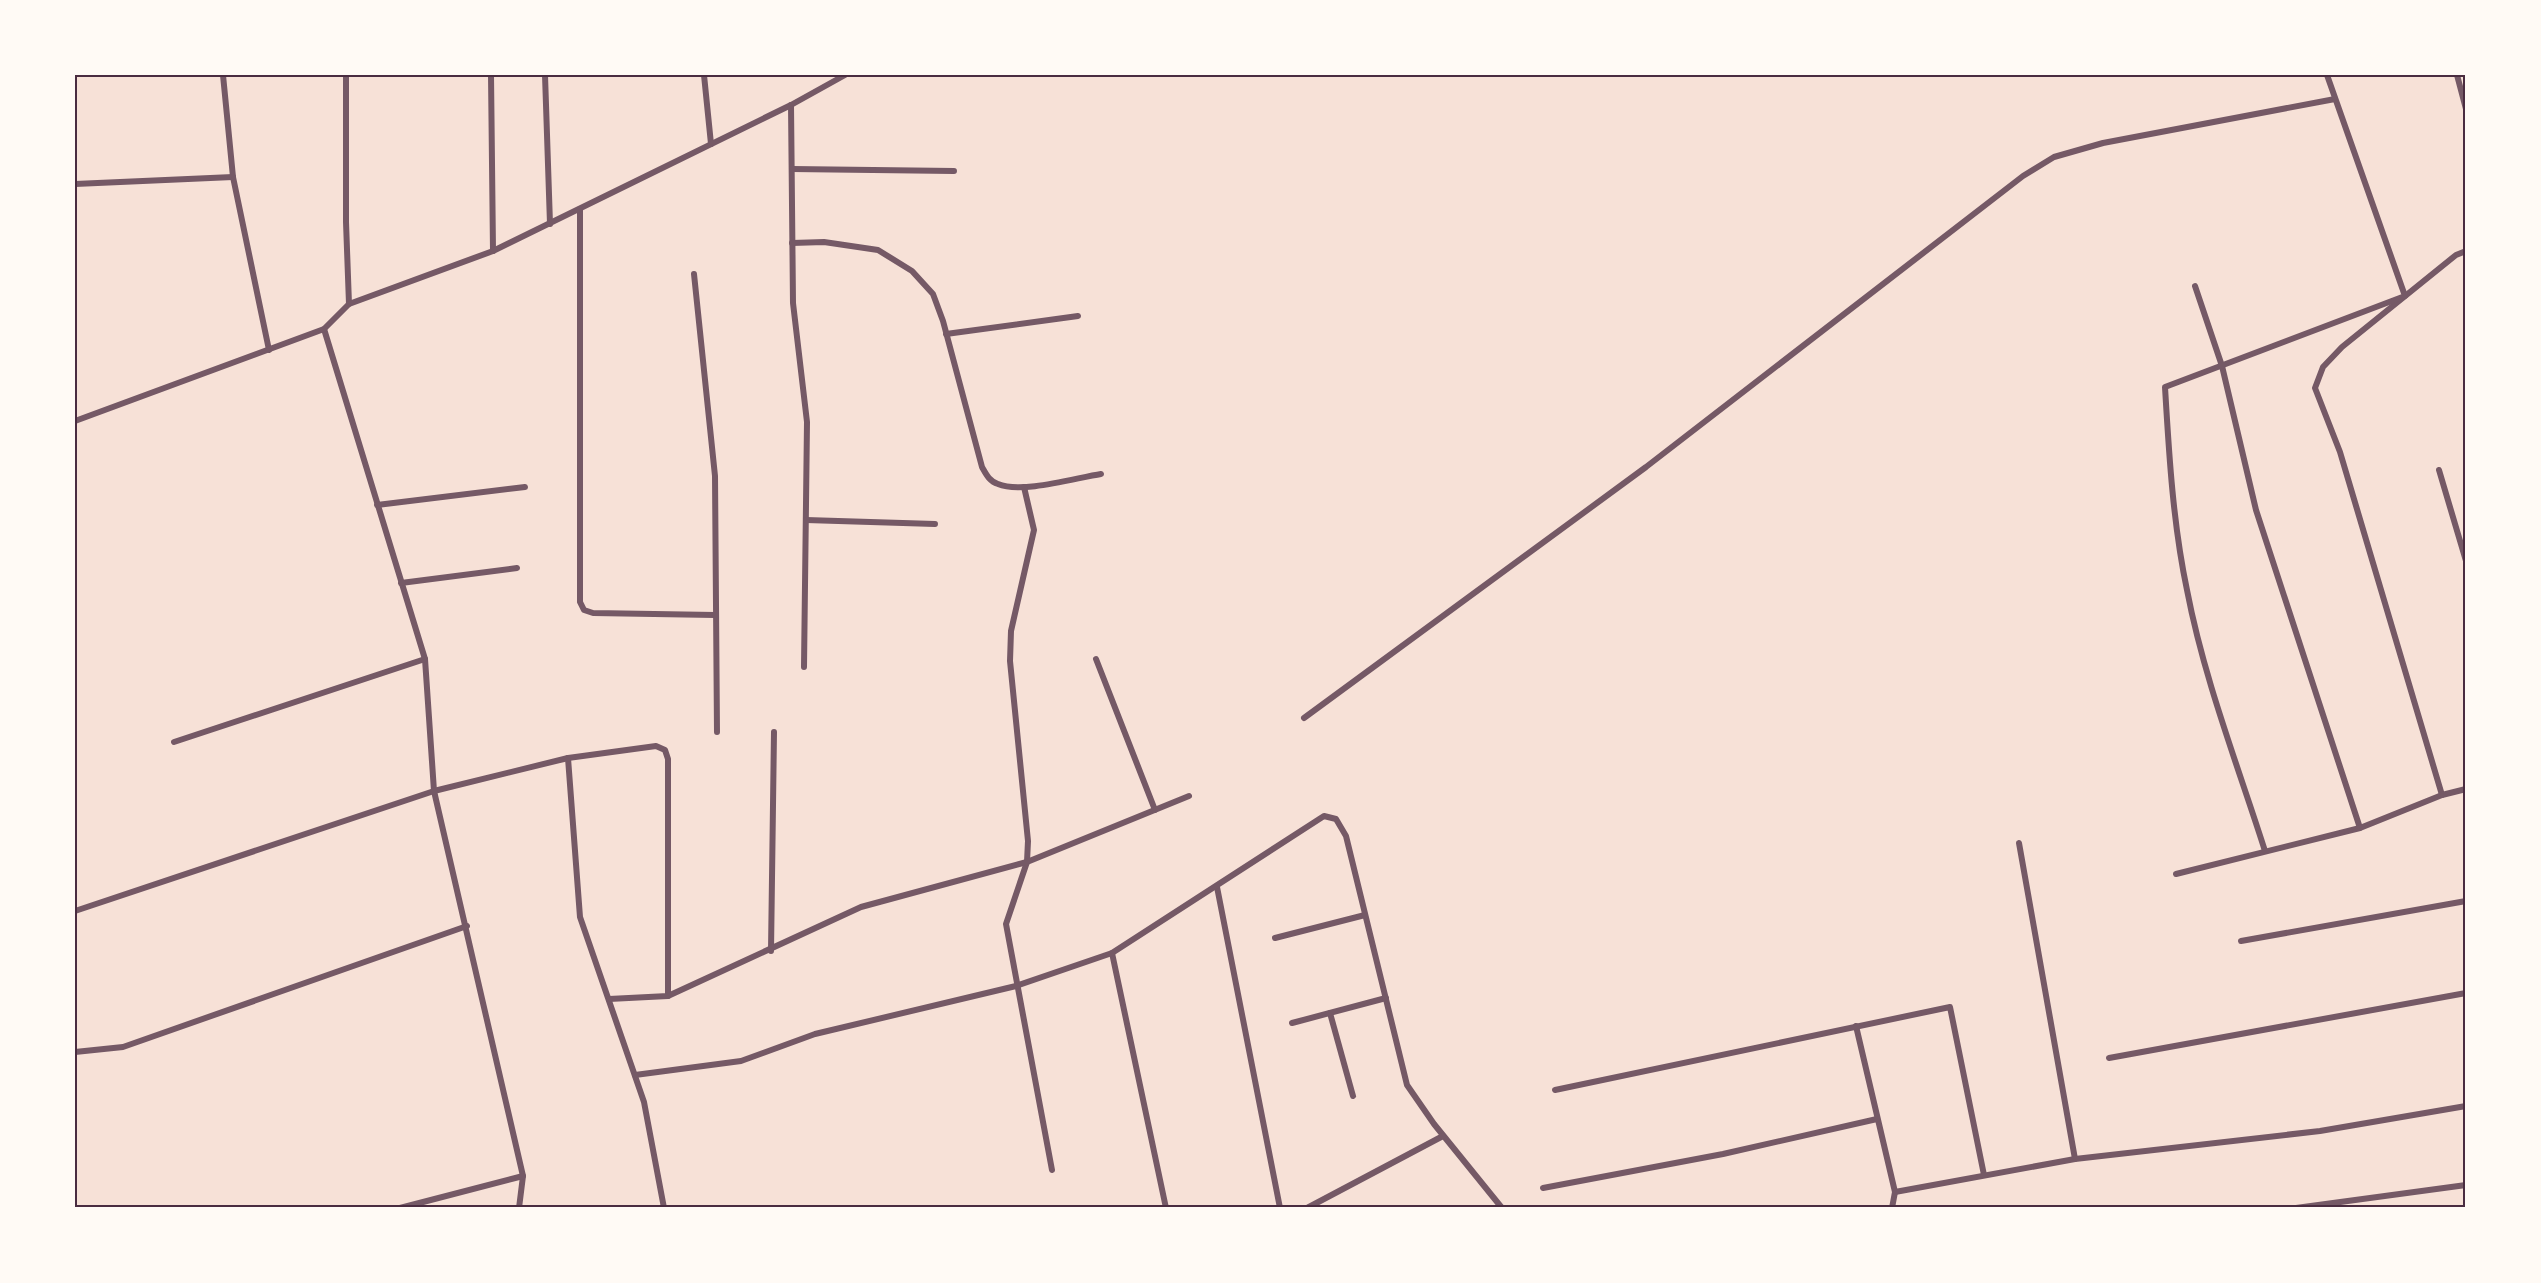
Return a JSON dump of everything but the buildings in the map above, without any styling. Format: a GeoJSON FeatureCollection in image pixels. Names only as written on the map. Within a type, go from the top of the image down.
{"type":"FeatureCollection","features":[{"type":"Feature","properties":{"kind":"street"},"geometry":{"type":"LineString","coordinates":[[223,75],[233,177],[269,350]]}},
{"type":"Feature","properties":{"kind":"street"},"geometry":{"type":"LineString","coordinates":[[346,75],[346,222],[349,304]]}},
{"type":"Feature","properties":{"kind":"street"},"geometry":{"type":"LineString","coordinates":[[491,75],[493,252]]}},
{"type":"Feature","properties":{"kind":"street"},"geometry":{"type":"LineString","coordinates":[[545,75],[550,224]]}},
{"type":"Feature","properties":{"kind":"street"},"geometry":{"type":"LineString","coordinates":[[704,75],[711,144]]}},
{"type":"Feature","properties":{"kind":"street"},"geometry":{"type":"LineString","coordinates":[[75,421],[324,329],[349,304],[493,252],[791,105],[846,75]]}},
{"type":"Feature","properties":{"kind":"street"},"geometry":{"type":"LineString","coordinates":[[2327,75],[2405,296]]}},
{"type":"Feature","properties":{"kind":"street"},"geometry":{"type":"LineString","coordinates":[[2457,75],[2466,109]]}},
{"type":"Feature","properties":{"kind":"street"},"geometry":{"type":"LineString","coordinates":[[1304,718],[1646,467],[2039,166],[2054,157],[2103,143],[2335,99]]}},
{"type":"Feature","properties":{"kind":"street"},"geometry":{"type":"LineString","coordinates":[[791,105],[793,303],[807,422],[804,667]]}},
{"type":"Feature","properties":{"kind":"street"},"geometry":{"type":"LineString","coordinates":[[792,169],[954,171]]}},
{"type":"Feature","properties":{"kind":"street"},"geometry":{"type":"LineString","coordinates":[[75,184],[233,177]]}},
{"type":"Feature","properties":{"kind":"street"},"geometry":{"type":"LineString","coordinates":[[580,209],[580,602],[584,610],[593,613],[716,615]]}},
{"type":"Feature","properties":{"kind":"street"},"geometry":{"type":"LineString","coordinates":[[792,243],[824,242],[878,250],[912,271],[933,294],[982,467],[989,479],[999,485],[1024,487],[1101,474]]}},
{"type":"Feature","properties":{"kind":"street"},"geometry":{"type":"LineString","coordinates":[[2442,795],[2340,452],[2315,388],[2323,367],[2342,347],[2456,255],[2466,251]]}},
{"type":"Feature","properties":{"kind":"street"},"geometry":{"type":"LineString","coordinates":[[694,274],[715,476],[717,732]]}},
{"type":"Feature","properties":{"kind":"street"},"geometry":{"type":"LineString","coordinates":[[2195,286],[2222,366],[2256,510],[2360,828]]}},
{"type":"Feature","properties":{"kind":"street"},"geometry":{"type":"LineString","coordinates":[[2265,851],[2214,691],[2187,590],[2170,463],[2165,387],[2405,296]]}},
{"type":"Feature","properties":{"kind":"street"},"geometry":{"type":"LineString","coordinates":[[946,334],[1078,316]]}},
{"type":"Feature","properties":{"kind":"street"},"geometry":{"type":"LineString","coordinates":[[324,329],[424,659],[434,791],[524,1176],[519,1208]]}},
{"type":"Feature","properties":{"kind":"street"},"geometry":{"type":"LineString","coordinates":[[2439,470],[2466,561]]}},
{"type":"Feature","properties":{"kind":"street"},"geometry":{"type":"LineString","coordinates":[[378,505],[525,487]]}},
{"type":"Feature","properties":{"kind":"street"},"geometry":{"type":"LineString","coordinates":[[1024,487],[1034,530],[1011,631],[1010,661],[1028,841],[1027,862],[1006,924],[1052,1170]]}},
{"type":"Feature","properties":{"kind":"street"},"geometry":{"type":"LineString","coordinates":[[806,520],[935,524]]}},
{"type":"Feature","properties":{"kind":"street"},"geometry":{"type":"LineString","coordinates":[[401,583],[517,568]]}},
{"type":"Feature","properties":{"kind":"street"},"geometry":{"type":"LineString","coordinates":[[174,742],[424,659]]}},
{"type":"Feature","properties":{"kind":"street"},"geometry":{"type":"LineString","coordinates":[[1096,659],[1155,810]]}},
{"type":"Feature","properties":{"kind":"street"},"geometry":{"type":"LineString","coordinates":[[771,951],[774,732]]}},
{"type":"Feature","properties":{"kind":"street"},"geometry":{"type":"LineString","coordinates":[[75,911],[434,791],[568,758],[656,746],[665,750],[668,759],[668,996]]}},
{"type":"Feature","properties":{"kind":"street"},"geometry":{"type":"LineString","coordinates":[[568,758],[580,917],[635,1075],[653,1140],[664,1208]]}},
{"type":"Feature","properties":{"kind":"street"},"geometry":{"type":"LineString","coordinates":[[2176,874],[2360,828],[2442,795],[2466,789]]}},
{"type":"Feature","properties":{"kind":"street"},"geometry":{"type":"LineString","coordinates":[[609,999],[668,996],[771,951],[861,907],[1027,862],[1189,796]]}},
{"type":"Feature","properties":{"kind":"street"},"geometry":{"type":"LineString","coordinates":[[635,1075],[741,1061],[815,1034],[1016,986],[1112,953],[1324,816],[1336,819],[1346,836],[1407,1085],[1443,1136],[1502,1208]]}},
{"type":"Feature","properties":{"kind":"street"},"geometry":{"type":"LineString","coordinates":[[2019,843],[2075,1158]]}},
{"type":"Feature","properties":{"kind":"street"},"geometry":{"type":"LineString","coordinates":[[1217,887],[1280,1208]]}},
{"type":"Feature","properties":{"kind":"street"},"geometry":{"type":"LineString","coordinates":[[2241,941],[2466,901]]}},
{"type":"Feature","properties":{"kind":"street"},"geometry":{"type":"LineString","coordinates":[[1275,938],[1365,915]]}},
{"type":"Feature","properties":{"kind":"street"},"geometry":{"type":"LineString","coordinates":[[75,1052],[123,1047],[467,926]]}},
{"type":"Feature","properties":{"kind":"street"},"geometry":{"type":"LineString","coordinates":[[1112,953],[1166,1208]]}},
{"type":"Feature","properties":{"kind":"street"},"geometry":{"type":"LineString","coordinates":[[2109,1058],[2466,993]]}},
{"type":"Feature","properties":{"kind":"street"},"geometry":{"type":"LineString","coordinates":[[1292,1023],[1386,998]]}},
{"type":"Feature","properties":{"kind":"street"},"geometry":{"type":"LineString","coordinates":[[1555,1090],[1950,1007],[1984,1175]]}},
{"type":"Feature","properties":{"kind":"street"},"geometry":{"type":"LineString","coordinates":[[1330,1013],[1353,1096]]}},
{"type":"Feature","properties":{"kind":"street"},"geometry":{"type":"LineString","coordinates":[[1856,1026],[1895,1191],[1892,1208]]}},
{"type":"Feature","properties":{"kind":"street"},"geometry":{"type":"LineString","coordinates":[[1895,1191],[2075,1158],[2320,1131],[2466,1106]]}},
{"type":"Feature","properties":{"kind":"street"},"geometry":{"type":"LineString","coordinates":[[1543,1188],[1723,1154],[1877,1119]]}},
{"type":"Feature","properties":{"kind":"street"},"geometry":{"type":"LineString","coordinates":[[1307,1208],[1443,1136]]}},
{"type":"Feature","properties":{"kind":"street"},"geometry":{"type":"LineString","coordinates":[[400,1208],[524,1176]]}},
{"type":"Feature","properties":{"kind":"street"},"geometry":{"type":"LineString","coordinates":[[2296,1208],[2466,1185]]}}]}
